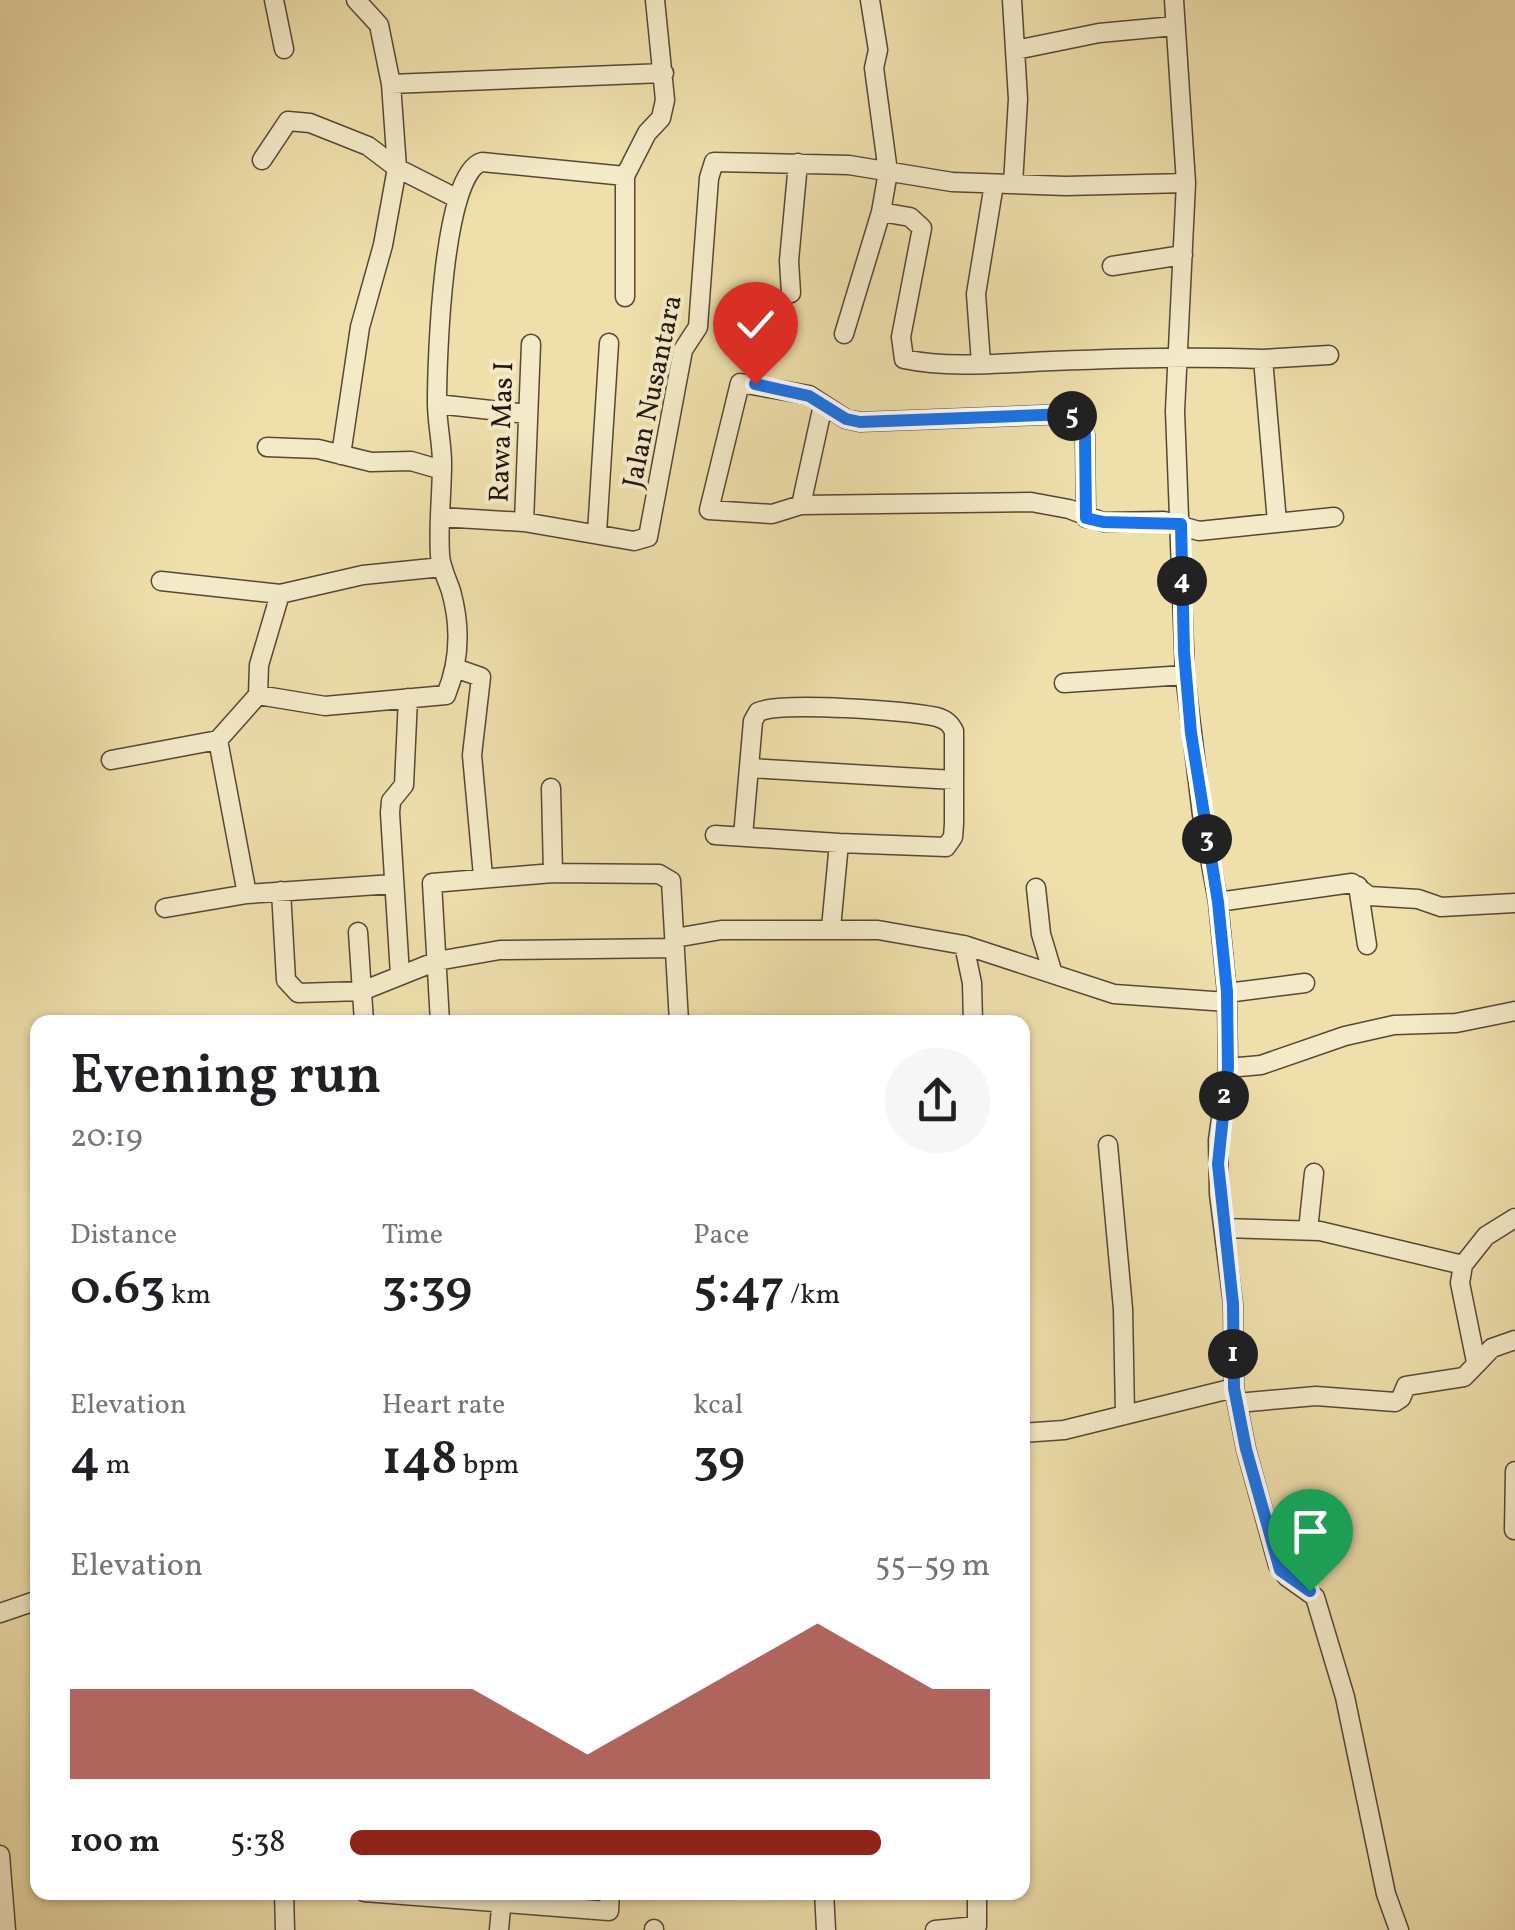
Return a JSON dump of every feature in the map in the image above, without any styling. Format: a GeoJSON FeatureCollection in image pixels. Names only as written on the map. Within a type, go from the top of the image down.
{"type":"FeatureCollection","features":[{"type":"Feature","properties":{"kind":"street"},"geometry":{"type":"LineString","coordinates":[[274,0],[284,50]]}},
{"type":"Feature","properties":{"kind":"street"},"geometry":{"type":"LineString","coordinates":[[341,455],[360,327],[383,244],[397,168],[391,84],[379,25],[356,0]]}},
{"type":"Feature","properties":{"kind":"street"},"geometry":{"type":"LineString","coordinates":[[625,297],[625,176],[647,133],[664,112],[664,73],[655,0]]}},
{"type":"Feature","properties":{"kind":"street"},"geometry":{"type":"LineString","coordinates":[[844,334],[881,212],[888,172],[874,68],[878,50],[870,0]]}},
{"type":"Feature","properties":{"kind":"street"},"geometry":{"type":"LineString","coordinates":[[980,364],[976,294],[1004,184],[1016,50],[1012,0]]}},
{"type":"Feature","properties":{"kind":"street"},"geometry":{"type":"LineString","coordinates":[[1174,0],[1186,183],[1176,411],[1185,675],[1202,815],[1218,902],[1227,997],[1228,1068],[1218,1140],[1233,1304],[1236,1395],[1246,1449],[1280,1570],[1314,1595],[1332,1650],[1386,1894],[1399,1930]]}},
{"type":"Feature","properties":{"kind":"street"},"geometry":{"type":"LineString","coordinates":[[1016,50],[1099,33],[1175,26]]}},
{"type":"Feature","properties":{"kind":"street"},"geometry":{"type":"LineString","coordinates":[[391,84],[664,73]]}},
{"type":"Feature","properties":{"kind":"street"},"geometry":{"type":"LineString","coordinates":[[262,160],[284,126],[294,120],[368,146],[397,168],[458,199]]}},
{"type":"Feature","properties":{"kind":"street","name":"Jalan Nusantara"},"geometry":{"type":"LineString","coordinates":[[440,517],[524,522],[634,540],[648,537],[683,350],[698,328],[711,167],[722,160],[849,165],[952,182],[1186,183]]}},
{"type":"Feature","properties":{"kind":"street"},"geometry":{"type":"LineString","coordinates":[[258,695],[325,706],[446,696],[455,668],[458,628],[442,567],[437,404],[442,308],[451,221],[458,199],[468,172],[482,162],[625,176]]}},
{"type":"Feature","properties":{"kind":"street"},"geometry":{"type":"LineString","coordinates":[[791,293],[789,261],[798,163]]}},
{"type":"Feature","properties":{"kind":"street"},"geometry":{"type":"LineString","coordinates":[[881,212],[910,217],[922,228],[902,337],[902,357],[924,363],[980,364],[1180,356],[1328,356]]}},
{"type":"Feature","properties":{"kind":"street"},"geometry":{"type":"LineString","coordinates":[[1112,266],[1183,255]]}},
{"type":"Feature","properties":{"kind":"street"},"geometry":{"type":"LineString","coordinates":[[597,533],[609,343]]}},
{"type":"Feature","properties":{"kind":"street","name":"Rawa Mas I"},"geometry":{"type":"LineString","coordinates":[[524,522],[531,344]]}},
{"type":"Feature","properties":{"kind":"street"},"geometry":{"type":"LineString","coordinates":[[1263,359],[1277,522]]}},
{"type":"Feature","properties":{"kind":"street"},"geometry":{"type":"LineString","coordinates":[[1086,518],[1085,435],[1082,424],[1069,414],[860,422],[846,419],[809,396],[785,388],[740,383],[709,510],[772,514],[801,504],[1031,502],[1069,509],[1086,518],[1103,522],[1181,524],[1199,531],[1334,517]]}},
{"type":"Feature","properties":{"kind":"street"},"geometry":{"type":"LineString","coordinates":[[437,404],[527,414]]}},
{"type":"Feature","properties":{"kind":"street"},"geometry":{"type":"LineString","coordinates":[[801,504],[823,405]]}},
{"type":"Feature","properties":{"kind":"street"},"geometry":{"type":"LineString","coordinates":[[268,448],[312,448],[371,462],[411,460],[442,470]]}},
{"type":"Feature","properties":{"kind":"street"},"geometry":{"type":"LineString","coordinates":[[161,581],[280,594],[362,575],[442,567]]}},
{"type":"Feature","properties":{"kind":"street"},"geometry":{"type":"LineString","coordinates":[[111,760],[218,740],[258,695],[258,666],[280,594]]}},
{"type":"Feature","properties":{"kind":"street"},"geometry":{"type":"LineString","coordinates":[[455,668],[481,677],[472,754],[483,876]]}},
{"type":"Feature","properties":{"kind":"street"},"geometry":{"type":"LineString","coordinates":[[1064,683],[1185,675]]}},
{"type":"Feature","properties":{"kind":"street"},"geometry":{"type":"LineString","coordinates":[[400,975],[390,801],[404,785],[408,698]]}},
{"type":"Feature","properties":{"kind":"street"},"geometry":{"type":"LineString","coordinates":[[715,835],[946,847],[953,837],[954,731],[940,718],[781,706],[758,712],[753,721],[744,836]]}},
{"type":"Feature","properties":{"kind":"street"},"geometry":{"type":"LineString","coordinates":[[218,740],[247,894]]}},
{"type":"Feature","properties":{"kind":"street"},"geometry":{"type":"LineString","coordinates":[[750,768],[954,780]]}},
{"type":"Feature","properties":{"kind":"street"},"geometry":{"type":"LineString","coordinates":[[551,788],[553,873]]}},
{"type":"Feature","properties":{"kind":"street"},"geometry":{"type":"LineString","coordinates":[[831,928],[839,843]]}},
{"type":"Feature","properties":{"kind":"street"},"geometry":{"type":"LineString","coordinates":[[440,1015],[432,883],[553,873],[667,877],[672,886],[680,1015]]}},
{"type":"Feature","properties":{"kind":"street"},"geometry":{"type":"LineString","coordinates":[[165,908],[247,894],[392,884]]}},
{"type":"Feature","properties":{"kind":"street"},"geometry":{"type":"LineString","coordinates":[[1218,902],[1344,884],[1358,886],[1370,896],[1418,899],[1441,907],[1515,903]]}},
{"type":"Feature","properties":{"kind":"street"},"geometry":{"type":"LineString","coordinates":[[1358,886],[1366,944]]}},
{"type":"Feature","properties":{"kind":"street"},"geometry":{"type":"LineString","coordinates":[[1036,888],[1041,934],[1053,974]]}},
{"type":"Feature","properties":{"kind":"street"},"geometry":{"type":"LineString","coordinates":[[281,891],[286,980],[298,993],[362,991],[437,960],[500,950],[675,943],[721,930],[831,928],[878,930],[964,945],[1129,996],[1227,997],[1304,983]]}},
{"type":"Feature","properties":{"kind":"street"},"geometry":{"type":"LineString","coordinates":[[358,932],[364,1015]]}},
{"type":"Feature","properties":{"kind":"street"},"geometry":{"type":"LineString","coordinates":[[964,945],[972,984],[973,1015]]}},
{"type":"Feature","properties":{"kind":"street"},"geometry":{"type":"LineString","coordinates":[[1228,1068],[1261,1065],[1345,1036],[1394,1025],[1456,1024],[1515,1011]]}},
{"type":"Feature","properties":{"kind":"street"},"geometry":{"type":"LineString","coordinates":[[1108,1145],[1124,1309],[1125,1414]]}},
{"type":"Feature","properties":{"kind":"street"},"geometry":{"type":"LineString","coordinates":[[1308,1230],[1314,1173]]}},
{"type":"Feature","properties":{"kind":"street"},"geometry":{"type":"LineString","coordinates":[[1476,1362],[1460,1283],[1463,1265],[1486,1236],[1515,1218]]}},
{"type":"Feature","properties":{"kind":"street"},"geometry":{"type":"LineString","coordinates":[[1224,1228],[1308,1230],[1463,1265]]}},
{"type":"Feature","properties":{"kind":"street"},"geometry":{"type":"LineString","coordinates":[[1030,1432],[1064,1430],[1125,1414],[1236,1395],[1395,1402],[1406,1386],[1464,1377],[1492,1348],[1515,1340]]}},
{"type":"Feature","properties":{"kind":"street"},"geometry":{"type":"LineString","coordinates":[[1514,1530],[1515,1471]]}},
{"type":"Feature","properties":{"kind":"street"},"geometry":{"type":"LineString","coordinates":[[0,1612],[30,1603]]}},
{"type":"Feature","properties":{"kind":"street"},"geometry":{"type":"LineString","coordinates":[[0,1854],[6,1930]]}},
{"type":"Feature","properties":{"kind":"street"},"geometry":{"type":"LineString","coordinates":[[284,1900],[286,1930]]}},
{"type":"Feature","properties":{"kind":"street"},"geometry":{"type":"LineString","coordinates":[[499,1930],[502,1900]]}},
{"type":"Feature","properties":{"kind":"street"},"geometry":{"type":"LineString","coordinates":[[519,1900],[610,1911],[610,1900]]}},
{"type":"Feature","properties":{"kind":"street"},"geometry":{"type":"LineString","coordinates":[[824,1900],[826,1930]]}},
{"type":"Feature","properties":{"kind":"street"},"geometry":{"type":"LineString","coordinates":[[935,1930],[977,1926],[977,1900]]}},
{"type":"Feature","properties":{"kind":"route"},"geometry":{"type":"LineString","coordinates":[[755,384],[809,396],[846,419],[860,422],[1069,414],[1082,424],[1085,435],[1086,518],[1181,524],[1184,652],[1191,733],[1218,902],[1227,992],[1228,1068],[1218,1164],[1233,1304],[1234,1388],[1246,1449],[1280,1570],[1310,1591]]}}]}
